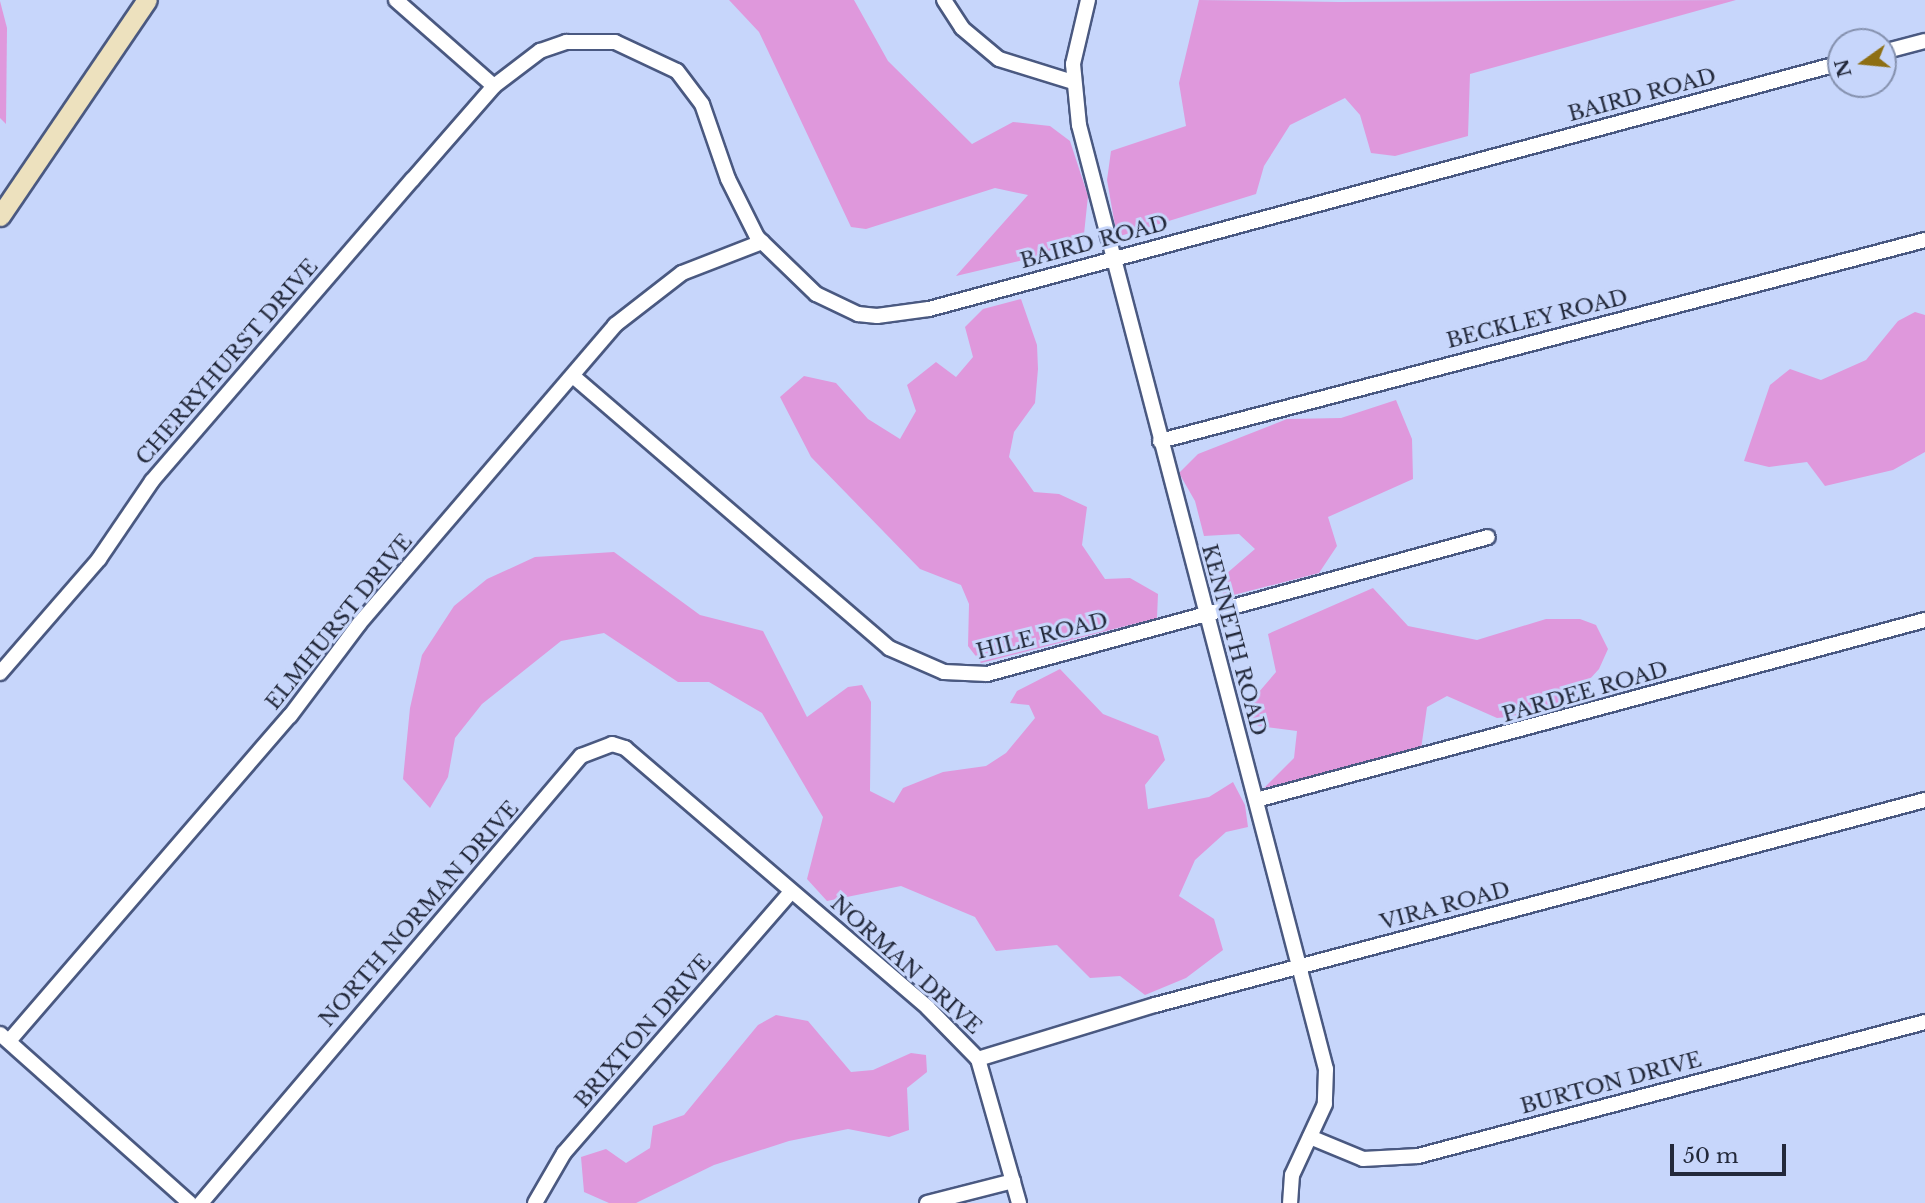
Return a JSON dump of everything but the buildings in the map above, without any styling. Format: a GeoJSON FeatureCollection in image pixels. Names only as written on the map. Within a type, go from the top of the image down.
{"type":"FeatureCollection","features":[{"type":"Feature","properties":{"kind":"main road"},"geometry":{"type":"LineString","coordinates":[[0,216],[147,0]]}},
{"type":"Feature","properties":{"kind":"street"},"geometry":{"type":"LineString","coordinates":[[396,0],[494,86]]}},
{"type":"Feature","properties":{"kind":"street"},"geometry":{"type":"LineString","coordinates":[[944,0],[962,28],[999,59],[1073,82]]}},
{"type":"Feature","properties":{"kind":"street","name":"KENNETH ROAD"},"geometry":{"type":"LineString","coordinates":[[1088,0],[1074,45],[1073,82],[1112,259],[1326,1069],[1325,1104],[1292,1175],[1290,1203]]}},
{"type":"Feature","properties":{"kind":"street"},"geometry":{"type":"LineString","coordinates":[[1897,48],[1925,41]]}},
{"type":"Feature","properties":{"kind":"street","name":"BAIRD ROAD"},"geometry":{"type":"LineString","coordinates":[[494,86],[519,62],[566,42],[615,42],[665,63],[702,104],[728,179],[762,242],[816,294],[858,314],[877,316],[929,309],[1827,67]]}},
{"type":"Feature","properties":{"kind":"street","name":"CHERRYHURST DRIVE"},"geometry":{"type":"LineString","coordinates":[[0,673],[99,559],[152,481],[494,86]]}},
{"type":"Feature","properties":{"kind":"street","name":"BECKLEY ROAD"},"geometry":{"type":"LineString","coordinates":[[1160,441],[1925,240]]}},
{"type":"Feature","properties":{"kind":"street","name":"ELMHURST DRIVE"},"geometry":{"type":"LineString","coordinates":[[4,1037],[290,716],[359,624],[573,376],[648,295],[700,263],[762,242]]}},
{"type":"Feature","properties":{"kind":"street","name":"HILE ROAD"},"geometry":{"type":"LineString","coordinates":[[573,376],[889,648],[927,667],[987,674],[1488,537]]}},
{"type":"Feature","properties":{"kind":"street","name":"PARDEE ROAD"},"geometry":{"type":"LineString","coordinates":[[1256,800],[1925,620]]}},
{"type":"Feature","properties":{"kind":"street","name":"NORTH NORMAN DRIVE"},"geometry":{"type":"LineString","coordinates":[[201,1203],[589,750],[612,744],[625,748],[692,806]]}},
{"type":"Feature","properties":{"kind":"street","name":"VIRA ROAD"},"geometry":{"type":"LineString","coordinates":[[978,1059],[1011,1045],[1925,800]]}},
{"type":"Feature","properties":{"kind":"street","name":"NORMAN DRIVE"},"geometry":{"type":"LineString","coordinates":[[692,806],[928,1008],[978,1059],[1019,1203]]}},
{"type":"Feature","properties":{"kind":"street","name":"BRIXTON DRIVE"},"geometry":{"type":"LineString","coordinates":[[535,1203],[564,1153],[791,892]]}},
{"type":"Feature","properties":{"kind":"street","name":"BURTON DRIVE"},"geometry":{"type":"LineString","coordinates":[[1310,1137],[1363,1159],[1418,1156],[1925,1022]]}},
{"type":"Feature","properties":{"kind":"street"},"geometry":{"type":"LineString","coordinates":[[4,1037],[190,1203]]}},
{"type":"Feature","properties":{"kind":"street"},"geometry":{"type":"LineString","coordinates":[[927,1203],[1013,1181]]}},
{"type":"Feature","properties":{"kind":"shaded area"},"geometry":{"type":"Polygon","coordinates":[[[729,0],[854,0],[888,61],[972,144],[1013,122],[1050,126],[1070,141],[1088,196],[1084,234],[1036,257],[956,276],[1028,195],[995,188],[866,229],[851,227],[759,32],[729,0]]]}},
{"type":"Feature","properties":{"kind":"shaded area"},"geometry":{"type":"Polygon","coordinates":[[[1199,0],[1736,0],[1470,74],[1468,136],[1395,156],[1371,153],[1360,115],[1345,98],[1290,125],[1264,166],[1256,194],[1117,237],[1107,180],[1111,151],[1186,126],[1179,83],[1199,0]]]}},
{"type":"Feature","properties":{"kind":"shaded area"},"geometry":{"type":"Polygon","coordinates":[[[0,1],[7,28],[6,124],[0,118],[0,1]]]}},
{"type":"Feature","properties":{"kind":"shaded area"},"geometry":{"type":"Polygon","coordinates":[[[1021,299],[1037,345],[1038,369],[1035,403],[1014,432],[1009,457],[1034,492],[1059,494],[1087,507],[1082,545],[1105,579],[1130,578],[1158,594],[1157,618],[981,663],[968,646],[969,604],[961,585],[920,569],[811,457],[780,397],[804,376],[836,383],[868,419],[900,439],[916,411],[907,385],[936,362],[956,377],[973,357],[965,327],[983,309],[1021,299]]]}},
{"type":"Feature","properties":{"kind":"shaded area"},"geometry":{"type":"Polygon","coordinates":[[[1915,312],[1925,315],[1925,452],[1893,470],[1825,486],[1807,462],[1769,467],[1744,461],[1770,385],[1790,369],[1821,380],[1866,360],[1898,321],[1915,312]]]}},
{"type":"Feature","properties":{"kind":"shaded area"},"geometry":{"type":"Polygon","coordinates":[[[1396,400],[1412,439],[1413,479],[1328,517],[1337,546],[1319,573],[1222,598],[1226,574],[1255,549],[1239,534],[1204,536],[1195,501],[1179,473],[1198,454],[1287,419],[1341,418],[1396,400]]]}},
{"type":"Feature","properties":{"kind":"shaded area"},"geometry":{"type":"Polygon","coordinates":[[[614,552],[700,615],[763,631],[807,717],[848,687],[862,685],[871,702],[870,791],[894,803],[903,788],[943,772],[986,766],[1006,753],[1035,718],[1029,705],[1010,703],[1017,691],[1060,669],[1103,714],[1158,736],[1165,760],[1145,785],[1148,809],[1209,797],[1233,782],[1245,805],[1248,827],[1226,832],[1195,860],[1179,896],[1214,919],[1223,950],[1186,978],[1145,995],[1120,976],[1090,978],[1057,945],[996,951],[975,917],[901,886],[827,901],[807,879],[823,817],[762,713],[709,682],[678,682],[604,633],[561,641],[482,704],[455,738],[448,777],[430,808],[403,779],[410,708],[422,655],[454,606],[487,579],[535,557],[614,552]]]}},
{"type":"Feature","properties":{"kind":"shaded area"},"geometry":{"type":"Polygon","coordinates":[[[1373,588],[1408,626],[1477,640],[1546,619],[1580,619],[1596,625],[1608,649],[1599,669],[1578,692],[1540,714],[1497,718],[1447,696],[1427,707],[1421,749],[1264,788],[1294,758],[1297,731],[1258,726],[1246,707],[1276,672],[1268,634],[1373,588]]]}},
{"type":"Feature","properties":{"kind":"shaded area"},"geometry":{"type":"Polygon","coordinates":[[[776,1015],[808,1021],[851,1072],[873,1070],[911,1053],[926,1055],[927,1072],[907,1088],[909,1130],[889,1137],[848,1129],[789,1141],[714,1165],[636,1203],[609,1203],[584,1192],[581,1157],[606,1149],[626,1163],[650,1148],[653,1126],[684,1115],[758,1025],[776,1015]]]}}]}
